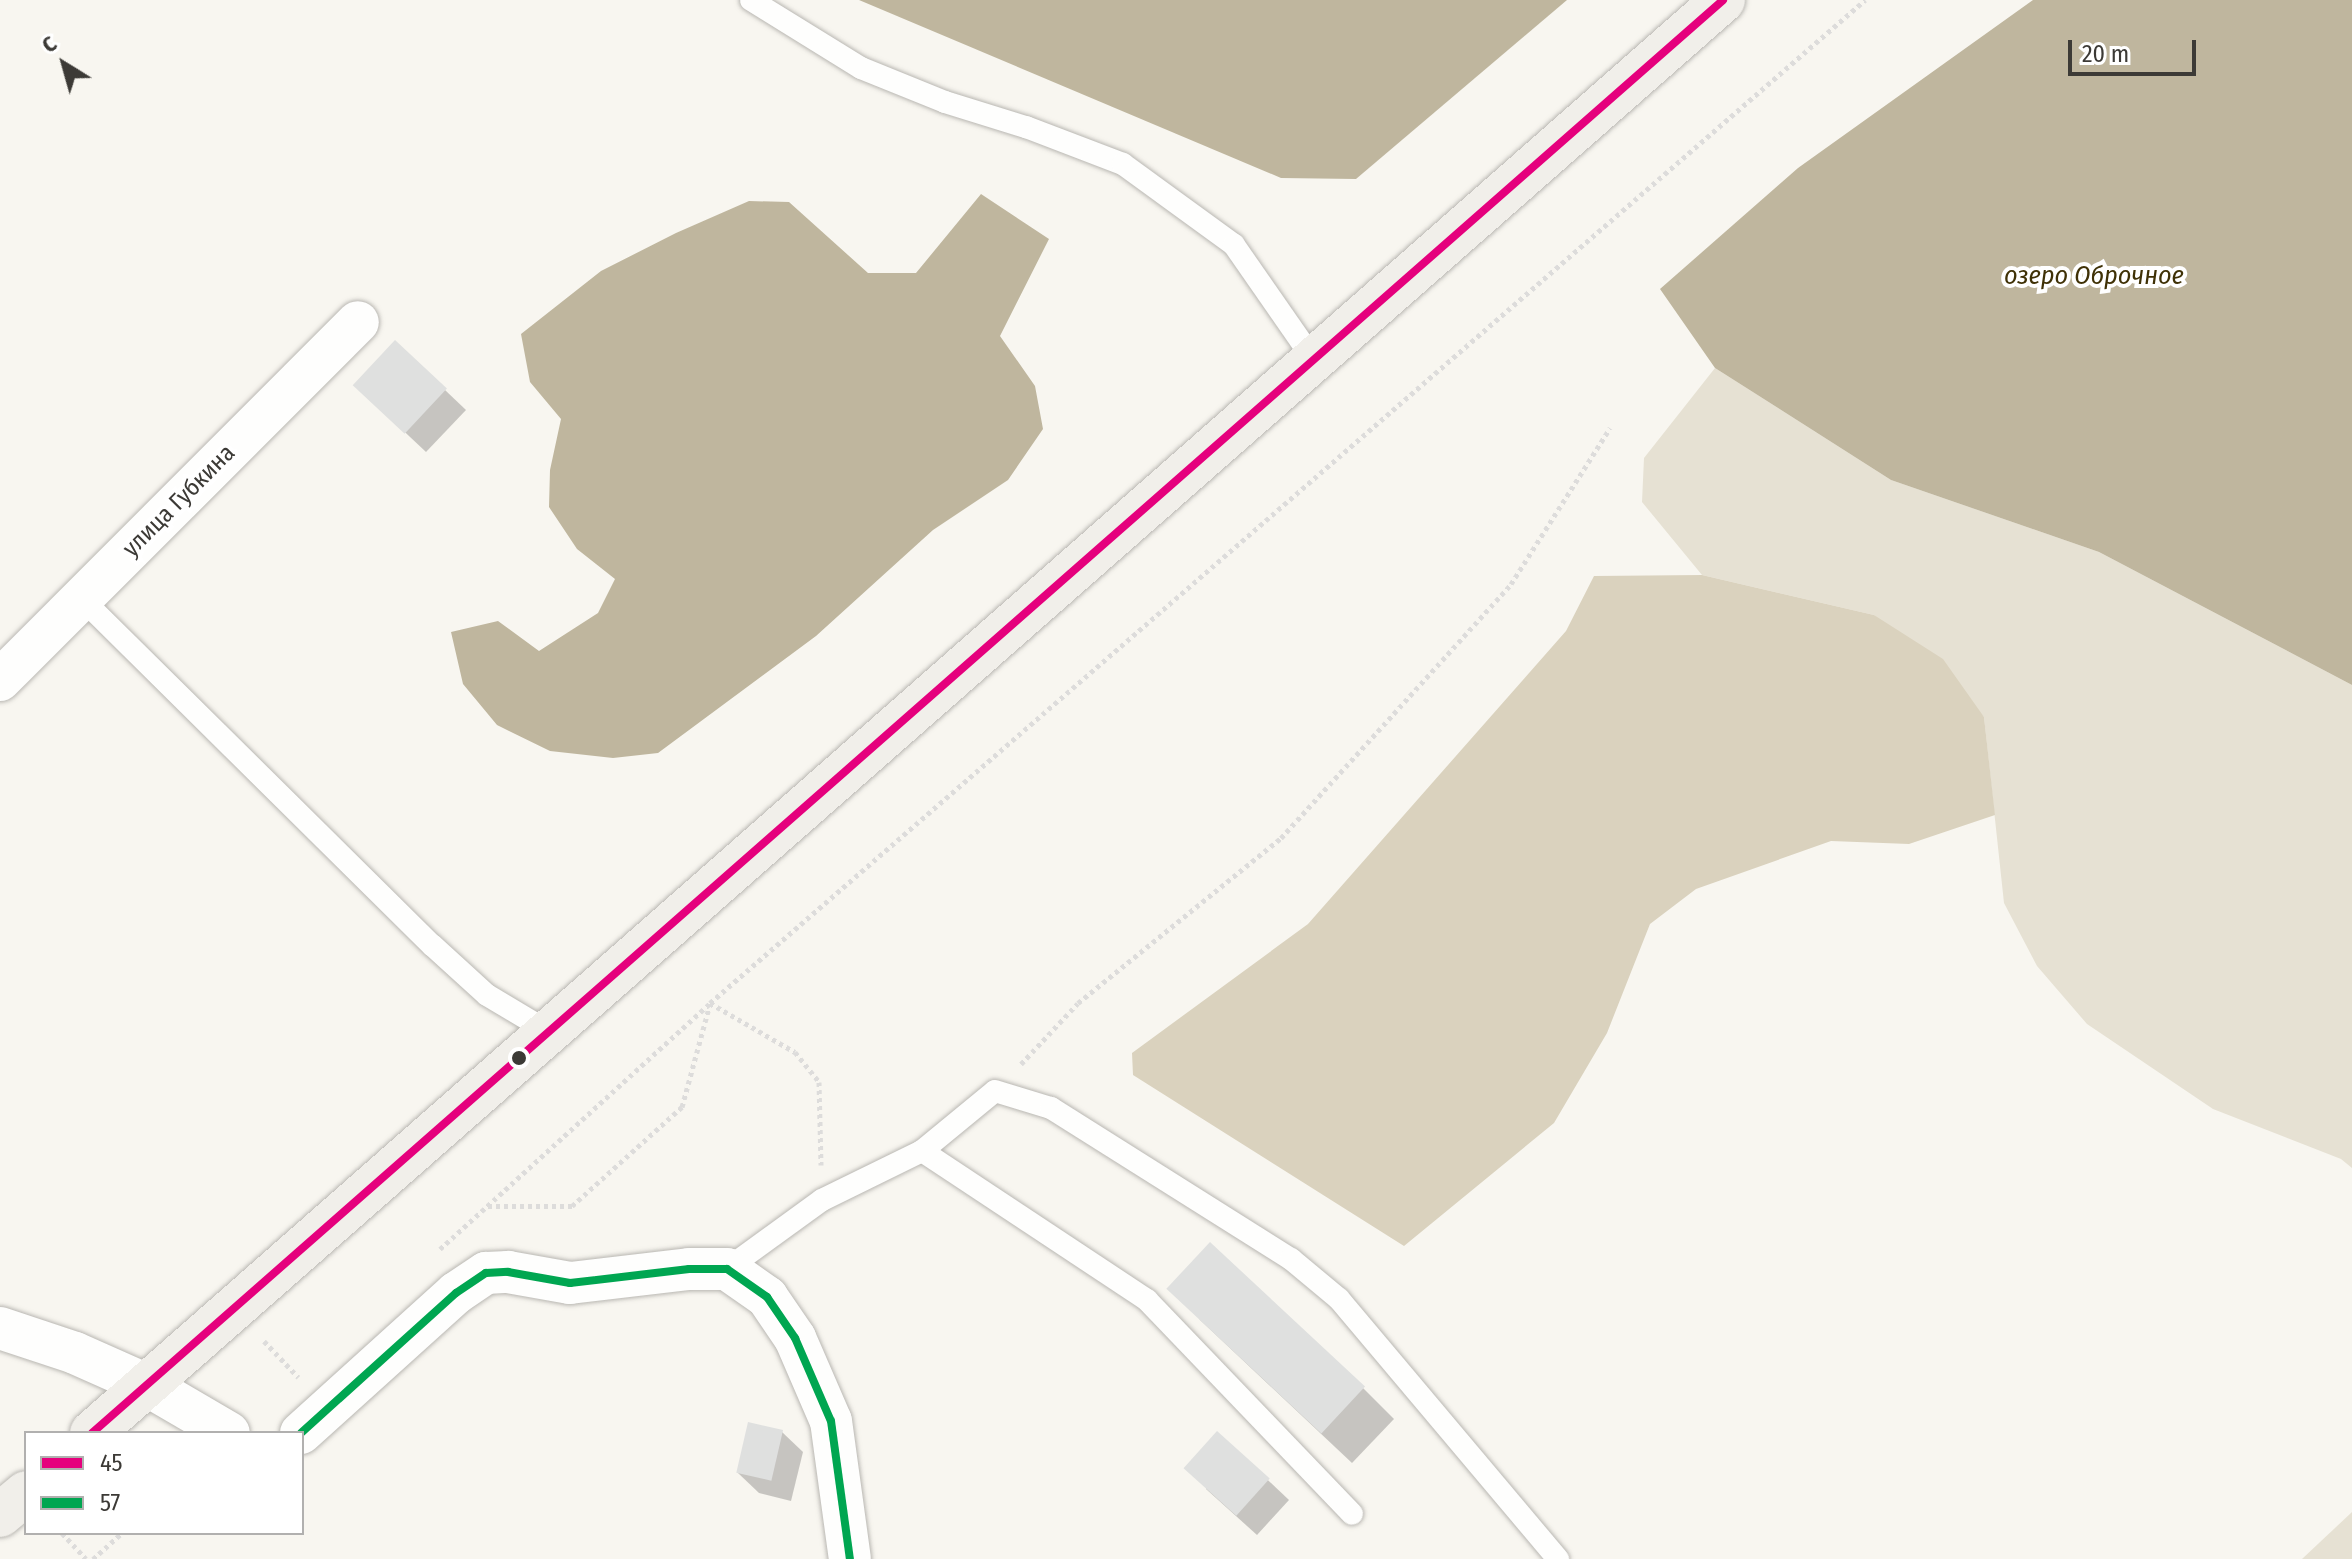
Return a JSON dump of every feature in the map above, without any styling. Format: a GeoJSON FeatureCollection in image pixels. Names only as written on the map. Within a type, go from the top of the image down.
{"type":"FeatureCollection","features":[{"type":"Feature","properties":{"kind":"main road"},"geometry":{"type":"LineString","coordinates":[[94,1431],[1723,0]]}},
{"type":"Feature","properties":{"kind":"main road"},"geometry":{"type":"LineString","coordinates":[[0,1515],[24,1495]]}},
{"type":"Feature","properties":{"kind":"street","name":"улица Губкина"},"geometry":{"type":"LineString","coordinates":[[0,680],[358,322]]}},
{"type":"Feature","properties":{"kind":"street"},"geometry":{"type":"LineString","coordinates":[[303,1431],[456,1293],[486,1273],[508,1272],[570,1283],[689,1269],[727,1269],[767,1297],[774,1307],[795,1338],[831,1421],[850,1559]]}},
{"type":"Feature","properties":{"kind":"street"},"geometry":{"type":"LineString","coordinates":[[0,1328],[75,1353],[145,1384],[226,1431]]}},
{"type":"Feature","properties":{"kind":"lane"},"geometry":{"type":"LineString","coordinates":[[751,0],[861,68],[945,102],[1026,127],[1123,164],[1234,245],[1314,360]]}},
{"type":"Feature","properties":{"kind":"lane"},"geometry":{"type":"LineString","coordinates":[[81,598],[432,945],[487,995],[549,1032]]}},
{"type":"Feature","properties":{"kind":"lane"},"geometry":{"type":"LineString","coordinates":[[727,1269],[822,1200],[922,1151],[995,1091],[1051,1108],[1291,1259],[1339,1299],[1558,1559]]}},
{"type":"Feature","properties":{"kind":"lane"},"geometry":{"type":"LineString","coordinates":[[922,1151],[1147,1300],[1352,1514]]}},
{"type":"Feature","properties":{"kind":"path"},"geometry":{"type":"LineString","coordinates":[[710,1003],[682,1107],[572,1206],[487,1206],[710,1003],[1865,0]]}},
{"type":"Feature","properties":{"kind":"path"},"geometry":{"type":"LineString","coordinates":[[995,1091],[1078,1003],[1281,838],[1511,584],[1610,428]]}},
{"type":"Feature","properties":{"kind":"path"},"geometry":{"type":"LineString","coordinates":[[710,1003],[795,1052],[819,1082],[822,1200]]}},
{"type":"Feature","properties":{"kind":"path"},"geometry":{"type":"LineString","coordinates":[[263,1340],[299,1378]]}},
{"type":"Feature","properties":{"kind":"path"},"geometry":{"type":"LineString","coordinates":[[64,1535],[86,1559]]}},
{"type":"Feature","properties":{"kind":"path"},"geometry":{"type":"LineString","coordinates":[[93,1559],[120,1535]]}},
{"type":"Feature","properties":{"kind":"shaded area"},"geometry":{"type":"Polygon","coordinates":[[[1715,368],[1891,480],[2099,552],[2352,685],[2352,1168],[2341,1159],[2213,1109],[2087,1024],[2037,966],[2004,903],[1984,717],[1874,615],[1702,575],[1642,502],[1644,458],[1715,368]]]}},
{"type":"Feature","properties":{"kind":"shaded area"},"geometry":{"type":"Polygon","coordinates":[[[1702,575],[1874,615],[1943,659],[1984,717],[1995,815],[1909,844],[1831,841],[1696,889],[1650,924],[1607,1033],[1554,1123],[1404,1246],[1133,1075],[1132,1053],[1308,924],[1566,631],[1594,576],[1702,575]]]}},
{"type":"Feature","properties":{"kind":"shaded area"},"geometry":{"type":"Polygon","coordinates":[[[2352,1512],[2352,1559],[2302,1559],[2352,1512]]]}},
{"type":"Feature","properties":{"kind":"water"},"geometry":{"type":"Polygon","coordinates":[[[859,0],[1567,0],[1356,179],[1281,178],[859,0]]]}},
{"type":"Feature","properties":{"kind":"water","name":"озеро Оброчное"},"geometry":{"type":"Polygon","coordinates":[[[2033,0],[2352,0],[2352,685],[2099,552],[1891,480],[1715,368],[1660,289],[1798,168],[2033,0]]]}},
{"type":"Feature","properties":{"kind":"water"},"geometry":{"type":"Polygon","coordinates":[[[981,194],[1049,239],[1000,336],[1035,386],[1043,429],[1008,480],[933,530],[816,636],[658,753],[613,758],[550,751],[497,725],[463,684],[451,632],[498,621],[539,651],[598,613],[615,579],[577,549],[549,507],[550,470],[561,419],[530,382],[521,334],[601,271],[749,201],[789,202],[868,273],[916,273],[981,194]]]}},
{"type":"Feature","properties":{"kind":"building"},"geometry":{"type":"Polygon","coordinates":[[[395,340],[447,388],[405,434],[353,385],[395,340]]]}},
{"type":"Feature","properties":{"kind":"building"},"geometry":{"type":"Polygon","coordinates":[[[1210,1242],[1365,1387],[1321,1433],[1166,1289],[1210,1242]]]}},
{"type":"Feature","properties":{"kind":"building"},"geometry":{"type":"Polygon","coordinates":[[[748,1422],[783,1430],[771,1481],[736,1473],[748,1422]]]}},
{"type":"Feature","properties":{"kind":"building"},"geometry":{"type":"Polygon","coordinates":[[[1217,1431],[1270,1479],[1236,1516],[1184,1468],[1217,1431]]]}},
{"type":"Feature","properties":{"kind":"transit line","name":"45"},"geometry":{"type":"LineString","coordinates":[[94,1431],[1723,0]]}},
{"type":"Feature","properties":{"kind":"transit line","name":"57"},"geometry":{"type":"LineString","coordinates":[[303,1431],[456,1293],[486,1273],[508,1272],[570,1283],[689,1269],[727,1269],[767,1297],[795,1338],[831,1421],[850,1559]]}}]}
